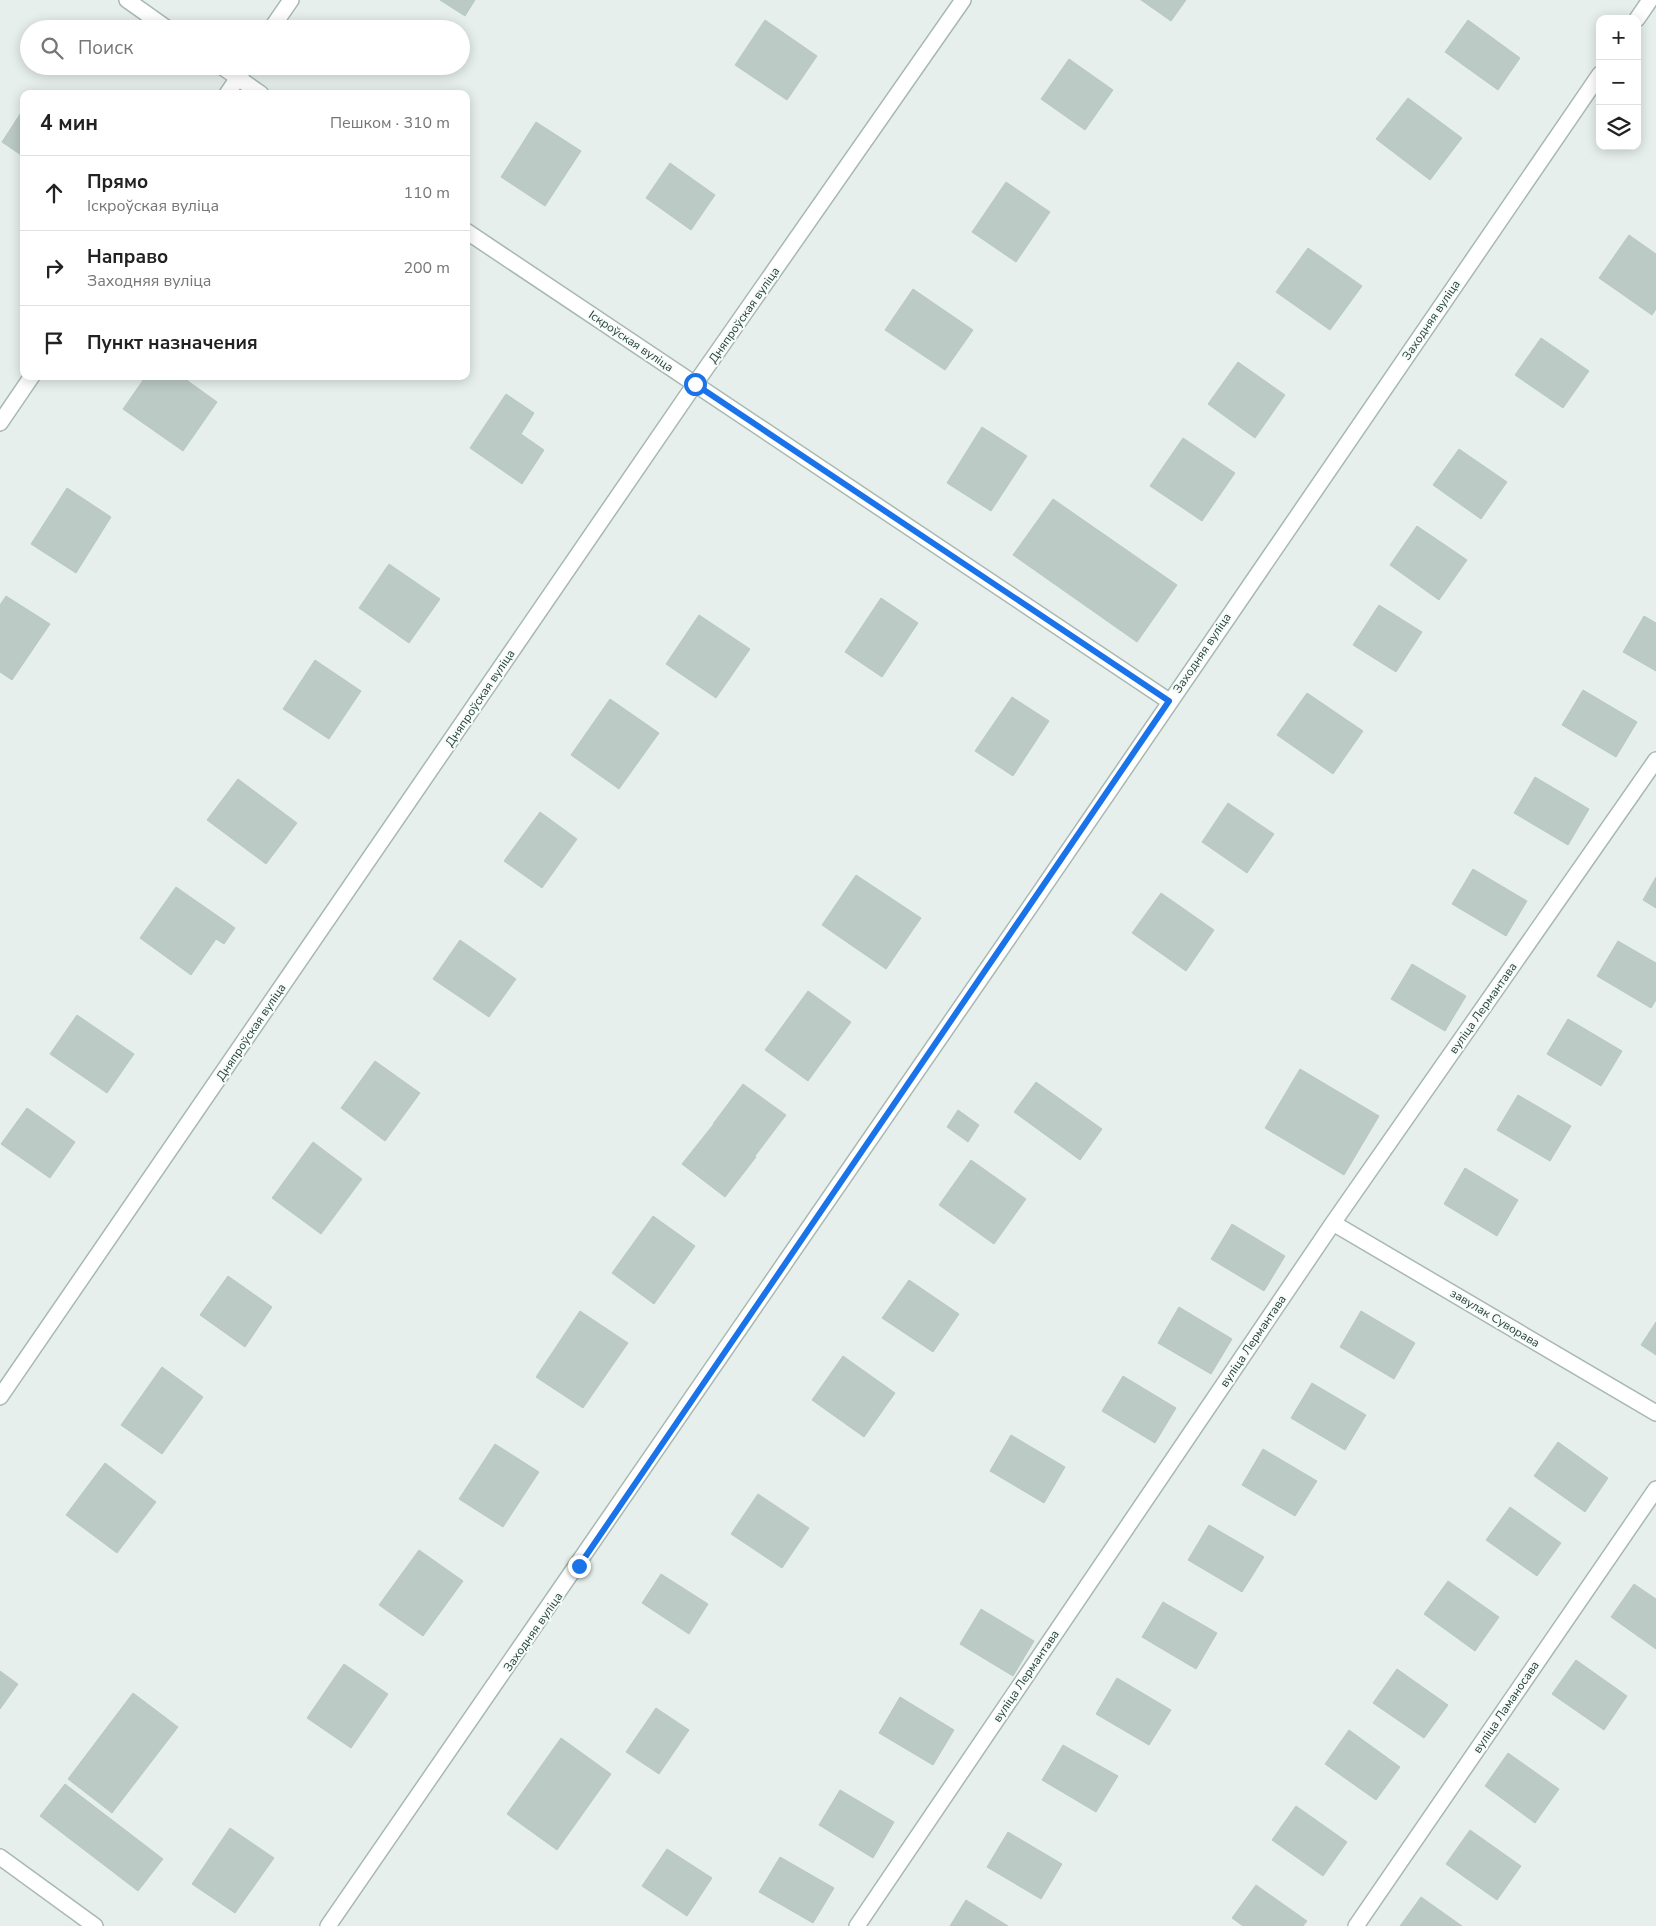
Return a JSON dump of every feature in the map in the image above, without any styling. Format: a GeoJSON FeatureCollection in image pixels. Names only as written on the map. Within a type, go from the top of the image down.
{"type":"FeatureCollection","features":[{"type":"Feature","properties":{"kind":"street"},"geometry":{"type":"LineString","coordinates":[[127,0],[155,20]]}},
{"type":"Feature","properties":{"kind":"street"},"geometry":{"type":"LineString","coordinates":[[277,20],[291,0]]}},
{"type":"Feature","properties":{"kind":"street","name":"Дняпроўская вуліца"},"geometry":{"type":"LineString","coordinates":[[0,1397],[695,384],[962,0]]}},
{"type":"Feature","properties":{"kind":"street"},"geometry":{"type":"LineString","coordinates":[[1640,15],[1650,0]]}},
{"type":"Feature","properties":{"kind":"street"},"geometry":{"type":"LineString","coordinates":[[230,90],[240,75]]}},
{"type":"Feature","properties":{"kind":"street"},"geometry":{"type":"LineString","coordinates":[[245,75],[258,90]]}},
{"type":"Feature","properties":{"kind":"street","name":"Заходняя вуліца"},"geometry":{"type":"LineString","coordinates":[[328,1926],[579,1566],[1169,701],[1596,80]]}},
{"type":"Feature","properties":{"kind":"street","name":"Іскроўская вуліца"},"geometry":{"type":"LineString","coordinates":[[470,234],[1169,701]]}},
{"type":"Feature","properties":{"kind":"street"},"geometry":{"type":"LineString","coordinates":[[0,423],[29,380]]}},
{"type":"Feature","properties":{"kind":"street","name":"вуліца Лермантава"},"geometry":{"type":"LineString","coordinates":[[856,1926],[1333,1223],[1656,760]]}},
{"type":"Feature","properties":{"kind":"street","name":"завулак Суворава"},"geometry":{"type":"LineString","coordinates":[[1333,1223],[1656,1413]]}},
{"type":"Feature","properties":{"kind":"street","name":"вуліца Ламаносава"},"geometry":{"type":"LineString","coordinates":[[1356,1926],[1656,1489]]}},
{"type":"Feature","properties":{"kind":"street"},"geometry":{"type":"LineString","coordinates":[[0,1857],[95,1926]]}},
{"type":"Feature","properties":{"kind":"building"},"geometry":{"type":"Polygon","coordinates":[[[440,0],[475,0],[465,16],[440,0]]]}},
{"type":"Feature","properties":{"kind":"building"},"geometry":{"type":"Polygon","coordinates":[[[1141,0],[1186,0],[1171,21],[1141,0]]]}},
{"type":"Feature","properties":{"kind":"building"},"geometry":{"type":"Polygon","coordinates":[[[765,20],[817,56],[787,100],[735,65],[765,20]]]}},
{"type":"Feature","properties":{"kind":"building"},"geometry":{"type":"Polygon","coordinates":[[[1468,20],[1520,58],[1498,90],[1445,52],[1468,20]]]}},
{"type":"Feature","properties":{"kind":"building"},"geometry":{"type":"Polygon","coordinates":[[[1069,59],[1113,90],[1085,130],[1041,99],[1069,59]]]}},
{"type":"Feature","properties":{"kind":"building"},"geometry":{"type":"Polygon","coordinates":[[[1408,98],[1462,138],[1430,180],[1376,139],[1408,98]]]}},
{"type":"Feature","properties":{"kind":"building"},"geometry":{"type":"Polygon","coordinates":[[[20,114],[20,154],[2,142],[20,114]]]}},
{"type":"Feature","properties":{"kind":"building"},"geometry":{"type":"Polygon","coordinates":[[[536,122],[581,151],[545,206],[501,177],[536,122]]]}},
{"type":"Feature","properties":{"kind":"building"},"geometry":{"type":"Polygon","coordinates":[[[670,163],[715,195],[691,230],[646,198],[670,163]]]}},
{"type":"Feature","properties":{"kind":"building"},"geometry":{"type":"Polygon","coordinates":[[[1006,182],[1050,212],[1016,262],[972,232],[1006,182]]]}},
{"type":"Feature","properties":{"kind":"building"},"geometry":{"type":"Polygon","coordinates":[[[1629,235],[1656,254],[1656,309],[1652,315],[1599,278],[1629,235]]]}},
{"type":"Feature","properties":{"kind":"building"},"geometry":{"type":"Polygon","coordinates":[[[1308,248],[1362,286],[1330,330],[1276,292],[1308,248]]]}},
{"type":"Feature","properties":{"kind":"building"},"geometry":{"type":"Polygon","coordinates":[[[913,289],[973,330],[945,370],[885,330],[913,289]]]}},
{"type":"Feature","properties":{"kind":"building"},"geometry":{"type":"Polygon","coordinates":[[[1541,338],[1589,371],[1563,408],[1515,375],[1541,338]]]}},
{"type":"Feature","properties":{"kind":"building"},"geometry":{"type":"Polygon","coordinates":[[[1238,362],[1285,395],[1255,438],[1208,404],[1238,362]]]}},
{"type":"Feature","properties":{"kind":"building"},"geometry":{"type":"Polygon","coordinates":[[[143,380],[187,380],[217,402],[183,451],[123,409],[143,380]]]}},
{"type":"Feature","properties":{"kind":"building"},"geometry":{"type":"Polygon","coordinates":[[[506,394],[534,413],[521,434],[544,450],[522,484],[470,448],[506,394]]]}},
{"type":"Feature","properties":{"kind":"building"},"geometry":{"type":"Polygon","coordinates":[[[982,427],[1027,456],[991,511],[947,483],[982,427]]]}},
{"type":"Feature","properties":{"kind":"building"},"geometry":{"type":"Polygon","coordinates":[[[1183,438],[1235,473],[1202,521],[1150,486],[1183,438]]]}},
{"type":"Feature","properties":{"kind":"building"},"geometry":{"type":"Polygon","coordinates":[[[1459,449],[1507,482],[1481,519],[1433,485],[1459,449]]]}},
{"type":"Feature","properties":{"kind":"building"},"geometry":{"type":"Polygon","coordinates":[[[67,488],[111,517],[76,573],[31,544],[67,488]]]}},
{"type":"Feature","properties":{"kind":"building"},"geometry":{"type":"Polygon","coordinates":[[[1053,499],[1177,585],[1137,642],[1013,555],[1053,499]]]}},
{"type":"Feature","properties":{"kind":"building"},"geometry":{"type":"Polygon","coordinates":[[[1417,526],[1467,560],[1439,600],[1390,565],[1417,526]]]}},
{"type":"Feature","properties":{"kind":"building"},"geometry":{"type":"Polygon","coordinates":[[[389,564],[440,599],[409,643],[359,608],[389,564]]]}},
{"type":"Feature","properties":{"kind":"building"},"geometry":{"type":"Polygon","coordinates":[[[6,596],[50,624],[12,680],[0,672],[0,605],[6,596]]]}},
{"type":"Feature","properties":{"kind":"building"},"geometry":{"type":"Polygon","coordinates":[[[881,598],[918,623],[882,677],[845,652],[881,598]]]}},
{"type":"Feature","properties":{"kind":"building"},"geometry":{"type":"Polygon","coordinates":[[[1379,605],[1422,632],[1396,672],[1353,645],[1379,605]]]}},
{"type":"Feature","properties":{"kind":"building"},"geometry":{"type":"Polygon","coordinates":[[[699,615],[750,649],[716,698],[666,664],[699,615]]]}},
{"type":"Feature","properties":{"kind":"building"},"geometry":{"type":"Polygon","coordinates":[[[1644,616],[1656,623],[1656,671],[1623,652],[1644,616]]]}},
{"type":"Feature","properties":{"kind":"building"},"geometry":{"type":"Polygon","coordinates":[[[315,660],[361,691],[329,739],[283,709],[315,660]]]}},
{"type":"Feature","properties":{"kind":"building"},"geometry":{"type":"Polygon","coordinates":[[[1583,690],[1637,722],[1616,757],[1562,725],[1583,690]]]}},
{"type":"Feature","properties":{"kind":"building"},"geometry":{"type":"Polygon","coordinates":[[[1307,693],[1363,731],[1333,774],[1277,735],[1307,693]]]}},
{"type":"Feature","properties":{"kind":"building"},"geometry":{"type":"Polygon","coordinates":[[[1012,697],[1049,721],[1013,776],[975,751],[1012,697]]]}},
{"type":"Feature","properties":{"kind":"building"},"geometry":{"type":"Polygon","coordinates":[[[610,699],[659,733],[619,789],[571,755],[610,699]]]}},
{"type":"Feature","properties":{"kind":"building"},"geometry":{"type":"Polygon","coordinates":[[[1535,777],[1589,809],[1568,845],[1514,813],[1535,777]]]}},
{"type":"Feature","properties":{"kind":"building"},"geometry":{"type":"Polygon","coordinates":[[[238,779],[297,823],[266,864],[207,820],[238,779]]]}},
{"type":"Feature","properties":{"kind":"building"},"geometry":{"type":"Polygon","coordinates":[[[1228,803],[1274,834],[1247,873],[1202,842],[1228,803]]]}},
{"type":"Feature","properties":{"kind":"building"},"geometry":{"type":"Polygon","coordinates":[[[540,812],[577,839],[542,888],[504,861],[540,812]]]}},
{"type":"Feature","properties":{"kind":"building"},"geometry":{"type":"Polygon","coordinates":[[[1473,869],[1527,901],[1506,936],[1452,904],[1473,869]]]}},
{"type":"Feature","properties":{"kind":"building"},"geometry":{"type":"Polygon","coordinates":[[[856,875],[921,918],[886,969],[822,925],[856,875]]]}},
{"type":"Feature","properties":{"kind":"building"},"geometry":{"type":"Polygon","coordinates":[[[1656,877],[1656,908],[1643,900],[1656,877]]]}},
{"type":"Feature","properties":{"kind":"building"},"geometry":{"type":"Polygon","coordinates":[[[176,887],[235,928],[224,944],[216,939],[191,975],[140,938],[176,887]]]}},
{"type":"Feature","properties":{"kind":"building"},"geometry":{"type":"Polygon","coordinates":[[[1161,893],[1214,930],[1186,971],[1132,933],[1161,893]]]}},
{"type":"Feature","properties":{"kind":"building"},"geometry":{"type":"Polygon","coordinates":[[[460,940],[516,979],[489,1017],[433,979],[460,940]]]}},
{"type":"Feature","properties":{"kind":"building"},"geometry":{"type":"Polygon","coordinates":[[[1618,941],[1656,963],[1656,1000],[1651,1008],[1597,976],[1618,941]]]}},
{"type":"Feature","properties":{"kind":"building"},"geometry":{"type":"Polygon","coordinates":[[[1412,964],[1466,996],[1445,1031],[1391,999],[1412,964]]]}},
{"type":"Feature","properties":{"kind":"building"},"geometry":{"type":"Polygon","coordinates":[[[808,991],[851,1022],[808,1081],[765,1050],[808,991]]]}},
{"type":"Feature","properties":{"kind":"building"},"geometry":{"type":"Polygon","coordinates":[[[77,1015],[134,1054],[107,1093],[50,1054],[77,1015]]]}},
{"type":"Feature","properties":{"kind":"building"},"geometry":{"type":"Polygon","coordinates":[[[1568,1019],[1622,1051],[1601,1086],[1547,1054],[1568,1019]]]}},
{"type":"Feature","properties":{"kind":"building"},"geometry":{"type":"Polygon","coordinates":[[[375,1061],[420,1093],[385,1141],[341,1108],[375,1061]]]}},
{"type":"Feature","properties":{"kind":"building"},"geometry":{"type":"Polygon","coordinates":[[[1300,1069],[1379,1116],[1344,1175],[1265,1128],[1300,1069]]]}},
{"type":"Feature","properties":{"kind":"building"},"geometry":{"type":"Polygon","coordinates":[[[1036,1082],[1102,1129],[1080,1160],[1014,1112],[1036,1082]]]}},
{"type":"Feature","properties":{"kind":"building"},"geometry":{"type":"Polygon","coordinates":[[[743,1084],[786,1115],[755,1156],[713,1124],[743,1084]]]}},
{"type":"Feature","properties":{"kind":"building"},"geometry":{"type":"Polygon","coordinates":[[[1518,1095],[1571,1126],[1550,1161],[1497,1130],[1518,1095]]]}},
{"type":"Feature","properties":{"kind":"building"},"geometry":{"type":"Polygon","coordinates":[[[27,1108],[75,1142],[50,1178],[1,1144],[27,1108]]]}},
{"type":"Feature","properties":{"kind":"building"},"geometry":{"type":"Polygon","coordinates":[[[958,1110],[979,1125],[968,1142],[947,1127],[958,1110]]]}},
{"type":"Feature","properties":{"kind":"building"},"geometry":{"type":"Polygon","coordinates":[[[713,1125],[756,1157],[725,1197],[682,1164],[713,1125]]]}},
{"type":"Feature","properties":{"kind":"building"},"geometry":{"type":"Polygon","coordinates":[[[313,1142],[362,1179],[321,1234],[272,1198],[313,1142]]]}},
{"type":"Feature","properties":{"kind":"building"},"geometry":{"type":"Polygon","coordinates":[[[971,1160],[1026,1199],[994,1244],[939,1205],[971,1160]]]}},
{"type":"Feature","properties":{"kind":"building"},"geometry":{"type":"Polygon","coordinates":[[[1465,1168],[1518,1200],[1497,1236],[1444,1204],[1465,1168]]]}},
{"type":"Feature","properties":{"kind":"building"},"geometry":{"type":"Polygon","coordinates":[[[653,1216],[695,1246],[654,1304],[612,1273],[653,1216]]]}},
{"type":"Feature","properties":{"kind":"building"},"geometry":{"type":"Polygon","coordinates":[[[1232,1224],[1285,1256],[1264,1291],[1211,1259],[1232,1224]]]}},
{"type":"Feature","properties":{"kind":"building"},"geometry":{"type":"Polygon","coordinates":[[[228,1276],[272,1307],[245,1347],[200,1315],[228,1276]]]}},
{"type":"Feature","properties":{"kind":"building"},"geometry":{"type":"Polygon","coordinates":[[[909,1280],[959,1314],[933,1352],[882,1318],[909,1280]]]}},
{"type":"Feature","properties":{"kind":"building"},"geometry":{"type":"Polygon","coordinates":[[[1179,1307],[1232,1339],[1211,1374],[1158,1343],[1179,1307]]]}},
{"type":"Feature","properties":{"kind":"building"},"geometry":{"type":"Polygon","coordinates":[[[580,1311],[628,1343],[583,1408],[536,1377],[580,1311]]]}},
{"type":"Feature","properties":{"kind":"building"},"geometry":{"type":"Polygon","coordinates":[[[1361,1311],[1415,1343],[1394,1379],[1340,1347],[1361,1311]]]}},
{"type":"Feature","properties":{"kind":"building"},"geometry":{"type":"Polygon","coordinates":[[[1656,1322],[1656,1355],[1641,1345],[1656,1322]]]}},
{"type":"Feature","properties":{"kind":"building"},"geometry":{"type":"Polygon","coordinates":[[[843,1356],[895,1393],[864,1437],[812,1400],[843,1356]]]}},
{"type":"Feature","properties":{"kind":"building"},"geometry":{"type":"Polygon","coordinates":[[[162,1367],[203,1397],[162,1454],[121,1425],[162,1367]]]}},
{"type":"Feature","properties":{"kind":"building"},"geometry":{"type":"Polygon","coordinates":[[[1123,1376],[1176,1408],[1155,1443],[1102,1411],[1123,1376]]]}},
{"type":"Feature","properties":{"kind":"building"},"geometry":{"type":"Polygon","coordinates":[[[1312,1383],[1366,1415],[1345,1450],[1291,1418],[1312,1383]]]}},
{"type":"Feature","properties":{"kind":"building"},"geometry":{"type":"Polygon","coordinates":[[[1011,1435],[1065,1467],[1044,1503],[990,1471],[1011,1435]]]}},
{"type":"Feature","properties":{"kind":"building"},"geometry":{"type":"Polygon","coordinates":[[[1558,1442],[1608,1478],[1585,1512],[1534,1476],[1558,1442]]]}},
{"type":"Feature","properties":{"kind":"building"},"geometry":{"type":"Polygon","coordinates":[[[495,1444],[539,1472],[503,1527],[459,1499],[495,1444]]]}},
{"type":"Feature","properties":{"kind":"building"},"geometry":{"type":"Polygon","coordinates":[[[1263,1449],[1317,1481],[1295,1516],[1242,1485],[1263,1449]]]}},
{"type":"Feature","properties":{"kind":"building"},"geometry":{"type":"Polygon","coordinates":[[[105,1463],[156,1502],[117,1553],[66,1515],[105,1463]]]}},
{"type":"Feature","properties":{"kind":"building"},"geometry":{"type":"Polygon","coordinates":[[[758,1494],[809,1528],[782,1568],[731,1534],[758,1494]]]}},
{"type":"Feature","properties":{"kind":"building"},"geometry":{"type":"Polygon","coordinates":[[[1510,1507],[1561,1543],[1537,1576],[1486,1540],[1510,1507]]]}},
{"type":"Feature","properties":{"kind":"building"},"geometry":{"type":"Polygon","coordinates":[[[1209,1525],[1264,1557],[1242,1592],[1188,1560],[1209,1525]]]}},
{"type":"Feature","properties":{"kind":"building"},"geometry":{"type":"Polygon","coordinates":[[[419,1550],[463,1581],[423,1636],[379,1605],[419,1550]]]}},
{"type":"Feature","properties":{"kind":"building"},"geometry":{"type":"Polygon","coordinates":[[[661,1574],[708,1604],[689,1634],[642,1603],[661,1574]]]}},
{"type":"Feature","properties":{"kind":"building"},"geometry":{"type":"Polygon","coordinates":[[[1448,1581],[1499,1617],[1475,1651],[1424,1614],[1448,1581]]]}},
{"type":"Feature","properties":{"kind":"building"},"geometry":{"type":"Polygon","coordinates":[[[1634,1584],[1656,1599],[1656,1649],[1611,1617],[1634,1584]]]}},
{"type":"Feature","properties":{"kind":"building"},"geometry":{"type":"Polygon","coordinates":[[[1163,1602],[1217,1633],[1196,1669],[1142,1637],[1163,1602]]]}},
{"type":"Feature","properties":{"kind":"building"},"geometry":{"type":"Polygon","coordinates":[[[981,1609],[1034,1641],[1013,1676],[960,1644],[981,1609]]]}},
{"type":"Feature","properties":{"kind":"building"},"geometry":{"type":"Polygon","coordinates":[[[1576,1660],[1627,1696],[1604,1730],[1552,1694],[1576,1660]]]}},
{"type":"Feature","properties":{"kind":"building"},"geometry":{"type":"Polygon","coordinates":[[[344,1664],[388,1694],[351,1748],[307,1718],[344,1664]]]}},
{"type":"Feature","properties":{"kind":"building"},"geometry":{"type":"Polygon","coordinates":[[[1397,1669],[1448,1705],[1424,1738],[1373,1703],[1397,1669]]]}},
{"type":"Feature","properties":{"kind":"building"},"geometry":{"type":"Polygon","coordinates":[[[0,1671],[18,1684],[0,1709],[0,1671]]]}},
{"type":"Feature","properties":{"kind":"building"},"geometry":{"type":"Polygon","coordinates":[[[1117,1678],[1171,1710],[1149,1745],[1096,1714],[1117,1678]]]}},
{"type":"Feature","properties":{"kind":"building"},"geometry":{"type":"Polygon","coordinates":[[[133,1693],[178,1727],[112,1813],[68,1779],[133,1693]]]}},
{"type":"Feature","properties":{"kind":"building"},"geometry":{"type":"Polygon","coordinates":[[[900,1697],[954,1730],[933,1765],[879,1733],[900,1697]]]}},
{"type":"Feature","properties":{"kind":"building"},"geometry":{"type":"Polygon","coordinates":[[[656,1708],[689,1730],[659,1774],[626,1752],[656,1708]]]}},
{"type":"Feature","properties":{"kind":"building"},"geometry":{"type":"Polygon","coordinates":[[[1349,1730],[1400,1767],[1376,1800],[1325,1764],[1349,1730]]]}},
{"type":"Feature","properties":{"kind":"building"},"geometry":{"type":"Polygon","coordinates":[[[561,1738],[611,1774],[557,1850],[507,1814],[561,1738]]]}},
{"type":"Feature","properties":{"kind":"building"},"geometry":{"type":"Polygon","coordinates":[[[1063,1745],[1118,1776],[1096,1812],[1042,1780],[1063,1745]]]}},
{"type":"Feature","properties":{"kind":"building"},"geometry":{"type":"Polygon","coordinates":[[[1508,1753],[1559,1789],[1535,1823],[1485,1786],[1508,1753]]]}},
{"type":"Feature","properties":{"kind":"building"},"geometry":{"type":"Polygon","coordinates":[[[65,1784],[163,1859],[138,1891],[40,1816],[65,1784]]]}},
{"type":"Feature","properties":{"kind":"building"},"geometry":{"type":"Polygon","coordinates":[[[840,1790],[894,1822],[873,1858],[819,1825],[840,1790]]]}},
{"type":"Feature","properties":{"kind":"building"},"geometry":{"type":"Polygon","coordinates":[[[1296,1806],[1347,1842],[1323,1876],[1272,1840],[1296,1806]]]}},
{"type":"Feature","properties":{"kind":"building"},"geometry":{"type":"Polygon","coordinates":[[[230,1828],[274,1858],[235,1913],[192,1884],[230,1828]]]}},
{"type":"Feature","properties":{"kind":"building"},"geometry":{"type":"Polygon","coordinates":[[[1470,1830],[1521,1866],[1497,1900],[1446,1864],[1470,1830]]]}},
{"type":"Feature","properties":{"kind":"building"},"geometry":{"type":"Polygon","coordinates":[[[1008,1832],[1062,1864],[1041,1899],[987,1867],[1008,1832]]]}},
{"type":"Feature","properties":{"kind":"building"},"geometry":{"type":"Polygon","coordinates":[[[667,1849],[712,1878],[687,1916],[642,1886],[667,1849]]]}},
{"type":"Feature","properties":{"kind":"building"},"geometry":{"type":"Polygon","coordinates":[[[780,1857],[834,1888],[813,1923],[759,1892],[780,1857]]]}},
{"type":"Feature","properties":{"kind":"building"},"geometry":{"type":"Polygon","coordinates":[[[1256,1885],[1307,1921],[1303,1926],[1243,1926],[1232,1918],[1256,1885]]]}},
{"type":"Feature","properties":{"kind":"building"},"geometry":{"type":"Polygon","coordinates":[[[1421,1897],[1462,1926],[1400,1926],[1421,1897]]]}},
{"type":"Feature","properties":{"kind":"building"},"geometry":{"type":"Polygon","coordinates":[[[966,1900],[1008,1926],[950,1926],[966,1900]]]}},
{"type":"Feature","properties":{"kind":"route"},"geometry":{"type":"LineString","coordinates":[[579,1566],[1169,701],[695,384]]}}]}
